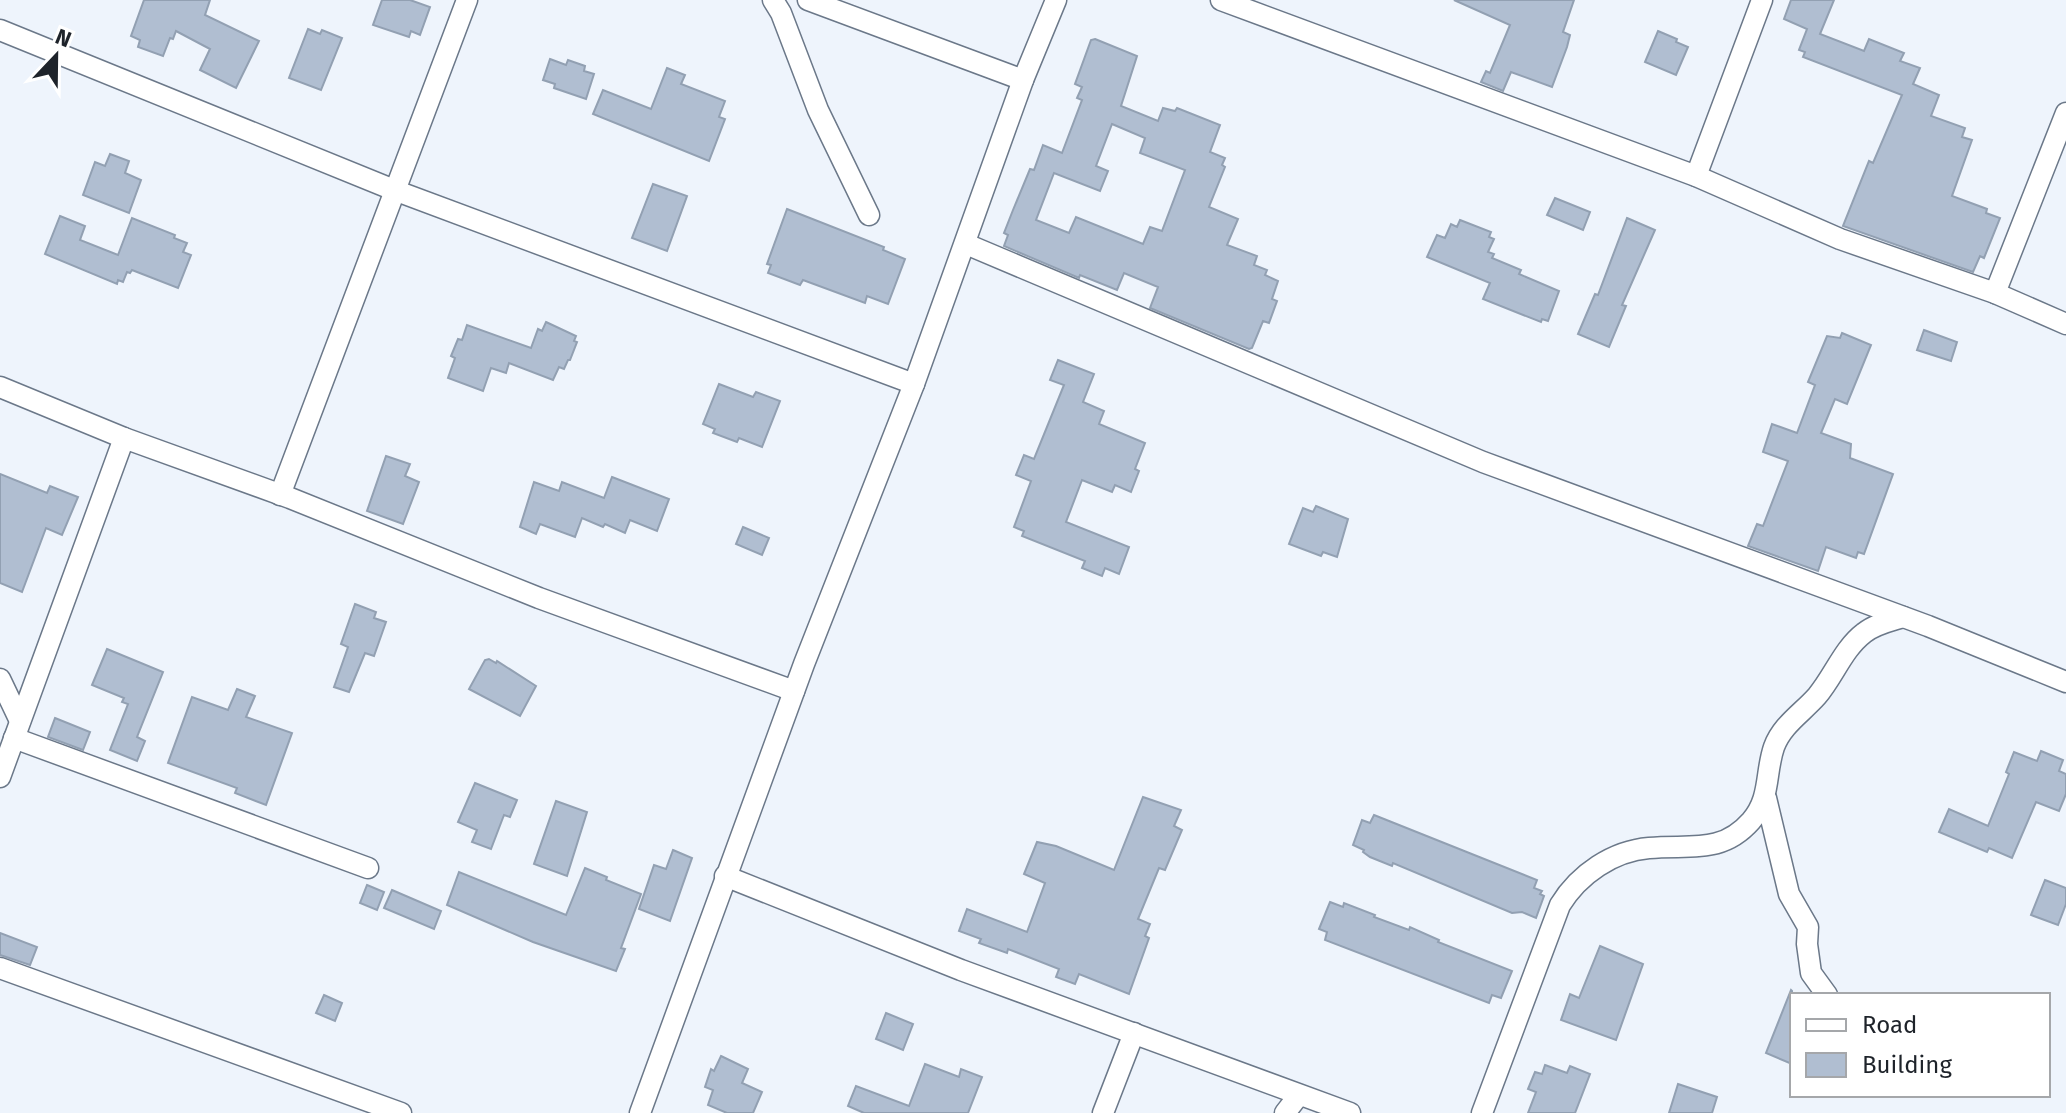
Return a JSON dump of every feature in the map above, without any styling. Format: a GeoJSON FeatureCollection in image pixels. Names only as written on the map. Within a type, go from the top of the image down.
{"type":"FeatureCollection","features":[{"type":"Feature","properties":{"kind":"street"},"geometry":{"type":"LineString","coordinates":[[280,495],[467,0]]}},
{"type":"Feature","properties":{"kind":"street"},"geometry":{"type":"LineString","coordinates":[[773,0],[781,13],[818,110],[869,215]]}},
{"type":"Feature","properties":{"kind":"street"},"geometry":{"type":"LineString","coordinates":[[808,0],[1023,80]]}},
{"type":"Feature","properties":{"kind":"street"},"geometry":{"type":"LineString","coordinates":[[640,1113],[794,691],[914,384],[1023,80],[1056,0]]}},
{"type":"Feature","properties":{"kind":"street"},"geometry":{"type":"LineString","coordinates":[[1221,0],[1696,176],[1840,239],[1995,293],[2066,324]]}},
{"type":"Feature","properties":{"kind":"street"},"geometry":{"type":"LineString","coordinates":[[1696,176],[1762,0]]}},
{"type":"Feature","properties":{"kind":"street"},"geometry":{"type":"LineString","coordinates":[[0,30],[394,190],[914,384]]}},
{"type":"Feature","properties":{"kind":"street"},"geometry":{"type":"LineString","coordinates":[[1995,293],[2066,113]]}},
{"type":"Feature","properties":{"kind":"street"},"geometry":{"type":"LineString","coordinates":[[966,244],[1483,462],[1903,617],[2066,682]]}},
{"type":"Feature","properties":{"kind":"street"},"geometry":{"type":"LineString","coordinates":[[0,387],[539,598],[794,691]]}},
{"type":"Feature","properties":{"kind":"street"},"geometry":{"type":"LineString","coordinates":[[0,777],[124,438]]}},
{"type":"Feature","properties":{"kind":"street"},"geometry":{"type":"LineString","coordinates":[[1825,993],[1811,973],[1808,927],[1789,894],[1766,798],[1772,753],[1783,729],[1819,693],[1860,637],[1880,624],[1903,617]]}},
{"type":"Feature","properties":{"kind":"street"},"geometry":{"type":"LineString","coordinates":[[0,679],[17,730]]}},
{"type":"Feature","properties":{"kind":"street"},"geometry":{"type":"LineString","coordinates":[[17,730],[368,868]]}},
{"type":"Feature","properties":{"kind":"street"},"geometry":{"type":"LineString","coordinates":[[1482,1113],[1560,905],[1578,881],[1604,862],[1645,848],[1704,848],[1724,841],[1752,820],[1766,798]]}},
{"type":"Feature","properties":{"kind":"street"},"geometry":{"type":"LineString","coordinates":[[725,876],[961,970],[1350,1113]]}},
{"type":"Feature","properties":{"kind":"street"},"geometry":{"type":"LineString","coordinates":[[0,968],[401,1113]]}},
{"type":"Feature","properties":{"kind":"street"},"geometry":{"type":"LineString","coordinates":[[1103,1113],[1134,1033]]}},
{"type":"Feature","properties":{"kind":"street"},"geometry":{"type":"LineString","coordinates":[[1285,1113],[1299,1095]]}},
{"type":"Feature","properties":{"kind":"building"},"geometry":{"type":"Polygon","coordinates":[[[144,0],[210,0],[205,15],[259,41],[236,88],[200,70],[210,49],[176,31],[163,56],[138,47],[140,40],[131,36],[144,0]]]}},
{"type":"Feature","properties":{"kind":"building"},"geometry":{"type":"Polygon","coordinates":[[[382,0],[410,0],[430,7],[420,35],[411,31],[409,37],[373,25],[382,0]]]}},
{"type":"Feature","properties":{"kind":"building"},"geometry":{"type":"Polygon","coordinates":[[[1454,0],[1574,0],[1563,32],[1570,35],[1567,47],[1552,87],[1511,72],[1503,91],[1481,82],[1486,71],[1490,73],[1510,25],[1454,0]]]}},
{"type":"Feature","properties":{"kind":"building"},"geometry":{"type":"Polygon","coordinates":[[[1791,0],[1834,0],[1820,34],[1864,51],[1869,39],[1904,53],[1900,61],[1920,68],[1913,84],[1939,95],[1931,116],[1965,128],[1962,137],[1972,140],[1952,196],[1987,209],[1986,213],[2000,218],[1984,258],[1980,256],[1973,272],[1843,226],[1869,161],[1873,163],[1902,95],[1803,57],[1805,52],[1799,50],[1807,29],[1784,19],[1791,0]]]}},
{"type":"Feature","properties":{"kind":"building"},"geometry":{"type":"Polygon","coordinates":[[[308,29],[320,34],[322,30],[342,38],[321,90],[289,78],[308,29]]]}},
{"type":"Feature","properties":{"kind":"building"},"geometry":{"type":"Polygon","coordinates":[[[1658,31],[1688,47],[1676,75],[1645,62],[1658,31]]]}},
{"type":"Feature","properties":{"kind":"building"},"geometry":{"type":"Polygon","coordinates":[[[1091,40],[1137,56],[1121,106],[1158,121],[1163,108],[1175,111],[1177,108],[1220,125],[1210,152],[1225,158],[1222,165],[1225,167],[1209,207],[1238,219],[1227,245],[1257,256],[1254,265],[1267,270],[1265,275],[1278,281],[1272,299],[1277,301],[1269,323],[1263,321],[1252,348],[1150,308],[1158,287],[1124,273],[1117,290],[1080,275],[1079,278],[1004,246],[1008,235],[1004,233],[1043,145],[1062,153],[1082,100],[1077,98],[1082,87],[1075,84],[1091,40]],[[1112,124],[1096,166],[1108,171],[1100,191],[1054,173],[1036,220],[1069,233],[1076,217],[1143,244],[1150,227],[1162,231],[1185,170],[1140,153],[1145,138],[1112,124]]]}},
{"type":"Feature","properties":{"kind":"building"},"geometry":{"type":"Polygon","coordinates":[[[550,59],[566,65],[568,60],[585,66],[584,71],[594,74],[586,99],[554,88],[555,84],[543,80],[550,59]]]}},
{"type":"Feature","properties":{"kind":"building"},"geometry":{"type":"Polygon","coordinates":[[[667,68],[685,75],[681,84],[725,101],[719,117],[725,119],[709,161],[593,114],[603,90],[651,109],[667,68]]]}},
{"type":"Feature","properties":{"kind":"building"},"geometry":{"type":"Polygon","coordinates":[[[110,154],[129,161],[125,173],[141,180],[129,213],[83,195],[95,162],[105,166],[110,154]]]}},
{"type":"Feature","properties":{"kind":"building"},"geometry":{"type":"Polygon","coordinates":[[[653,184],[687,196],[667,251],[632,238],[653,184]]]}},
{"type":"Feature","properties":{"kind":"building"},"geometry":{"type":"Polygon","coordinates":[[[1555,198],[1590,212],[1583,230],[1547,215],[1555,198]]]}},
{"type":"Feature","properties":{"kind":"building"},"geometry":{"type":"Polygon","coordinates":[[[787,209],[884,247],[883,250],[905,259],[888,304],[867,296],[865,303],[803,280],[800,285],[768,273],[771,265],[767,264],[787,209]]]}},
{"type":"Feature","properties":{"kind":"building"},"geometry":{"type":"Polygon","coordinates":[[[60,216],[85,226],[80,240],[118,255],[132,218],[175,235],[174,238],[187,243],[183,252],[191,255],[178,288],[132,270],[127,272],[123,282],[118,280],[117,284],[45,254],[60,216]]]}},
{"type":"Feature","properties":{"kind":"building"},"geometry":{"type":"Polygon","coordinates":[[[1627,218],[1655,230],[1622,305],[1626,306],[1609,347],[1578,334],[1595,294],[1598,295],[1627,218]]]}},
{"type":"Feature","properties":{"kind":"building"},"geometry":{"type":"Polygon","coordinates":[[[1460,220],[1491,232],[1489,237],[1494,239],[1488,252],[1494,254],[1492,258],[1521,270],[1519,274],[1559,291],[1548,321],[1542,319],[1541,322],[1483,299],[1490,283],[1427,257],[1437,235],[1445,238],[1451,224],[1457,227],[1460,220]]]}},
{"type":"Feature","properties":{"kind":"building"},"geometry":{"type":"Polygon","coordinates":[[[546,322],[576,336],[574,341],[577,342],[570,360],[564,369],[559,367],[553,380],[509,363],[506,373],[491,368],[483,391],[448,378],[455,358],[451,356],[458,339],[462,340],[467,325],[531,348],[538,329],[542,331],[546,322]]]}},
{"type":"Feature","properties":{"kind":"building"},"geometry":{"type":"Polygon","coordinates":[[[1924,330],[1957,342],[1951,361],[1917,350],[1924,330]]]}},
{"type":"Feature","properties":{"kind":"building"},"geometry":{"type":"Polygon","coordinates":[[[1842,333],[1871,345],[1847,404],[1835,399],[1821,433],[1851,444],[1850,458],[1893,474],[1864,554],[1858,552],[1856,558],[1826,547],[1818,571],[1748,546],[1757,524],[1763,526],[1788,461],[1763,452],[1772,424],[1797,433],[1815,385],[1808,382],[1827,336],[1840,338],[1842,333]]]}},
{"type":"Feature","properties":{"kind":"building"},"geometry":{"type":"Polygon","coordinates":[[[1058,360],[1094,374],[1083,402],[1104,411],[1099,424],[1145,443],[1135,469],[1139,471],[1131,492],[1115,485],[1112,492],[1082,480],[1066,522],[1129,547],[1119,574],[1105,568],[1102,576],[1082,568],[1085,561],[1022,536],[1024,531],[1014,527],[1031,481],[1016,475],[1024,455],[1034,459],[1064,385],[1050,380],[1058,360]]]}},
{"type":"Feature","properties":{"kind":"building"},"geometry":{"type":"Polygon","coordinates":[[[719,384],[753,397],[756,392],[780,401],[762,447],[713,433],[715,429],[703,424],[719,384]]]}},
{"type":"Feature","properties":{"kind":"building"},"geometry":{"type":"Polygon","coordinates":[[[386,456],[410,464],[405,476],[419,482],[403,524],[367,511],[386,456]]]}},
{"type":"Feature","properties":{"kind":"building"},"geometry":{"type":"Polygon","coordinates":[[[0,474],[47,493],[50,486],[78,497],[62,535],[46,528],[22,592],[0,583],[0,474]]]}},
{"type":"Feature","properties":{"kind":"building"},"geometry":{"type":"Polygon","coordinates":[[[612,477],[669,499],[657,531],[630,520],[625,533],[582,518],[575,537],[540,524],[536,534],[520,527],[534,482],[559,491],[562,482],[604,498],[612,477]]]}},
{"type":"Feature","properties":{"kind":"building"},"geometry":{"type":"Polygon","coordinates":[[[1316,506],[1348,519],[1337,557],[1323,552],[1321,556],[1289,544],[1303,508],[1313,512],[1316,506]]]}},
{"type":"Feature","properties":{"kind":"building"},"geometry":{"type":"Polygon","coordinates":[[[743,527],[769,538],[762,555],[736,544],[743,527]]]}},
{"type":"Feature","properties":{"kind":"building"},"geometry":{"type":"Polygon","coordinates":[[[355,604],[376,612],[374,618],[386,622],[374,656],[365,653],[349,692],[334,687],[348,647],[341,644],[355,604]]]}},
{"type":"Feature","properties":{"kind":"building"},"geometry":{"type":"Polygon","coordinates":[[[107,649],[163,672],[137,737],[145,741],[137,761],[110,750],[128,704],[122,702],[124,698],[92,685],[107,649]]]}},
{"type":"Feature","properties":{"kind":"building"},"geometry":{"type":"Polygon","coordinates":[[[489,659],[536,686],[520,716],[469,689],[485,660],[489,659]]]}},
{"type":"Feature","properties":{"kind":"building"},"geometry":{"type":"Polygon","coordinates":[[[237,689],[255,696],[246,717],[292,733],[266,805],[235,793],[237,788],[168,763],[192,697],[228,710],[237,689]]]}},
{"type":"Feature","properties":{"kind":"building"},"geometry":{"type":"Polygon","coordinates":[[[55,718],[90,732],[83,750],[48,737],[55,718]]]}},
{"type":"Feature","properties":{"kind":"building"},"geometry":{"type":"Polygon","coordinates":[[[2041,751],[2063,760],[2059,771],[2066,774],[2066,794],[2059,811],[2036,802],[2012,858],[1989,848],[1987,852],[1939,832],[1949,809],[1988,826],[2009,774],[2006,772],[2014,752],[2037,761],[2041,751]]]}},
{"type":"Feature","properties":{"kind":"building"},"geometry":{"type":"Polygon","coordinates":[[[475,783],[517,800],[510,817],[504,815],[491,849],[472,842],[477,830],[458,822],[475,783]]]}},
{"type":"Feature","properties":{"kind":"building"},"geometry":{"type":"Polygon","coordinates":[[[1143,797],[1181,810],[1174,826],[1182,830],[1165,870],[1159,868],[1138,919],[1150,924],[1145,936],[1149,938],[1129,994],[1079,974],[1075,984],[1056,977],[1059,969],[1008,949],[1007,953],[979,943],[981,939],[959,931],[967,909],[1027,932],[1045,883],[1024,874],[1037,842],[1056,846],[1114,870],[1143,797]]]}},
{"type":"Feature","properties":{"kind":"building"},"geometry":{"type":"Polygon","coordinates":[[[556,801],[587,812],[567,876],[534,864],[556,801]]]}},
{"type":"Feature","properties":{"kind":"building"},"geometry":{"type":"Polygon","coordinates":[[[1374,815],[1537,880],[1534,888],[1542,891],[1540,894],[1544,896],[1536,918],[1522,912],[1512,913],[1393,863],[1392,866],[1370,857],[1353,845],[1362,820],[1370,823],[1374,815]]]}},
{"type":"Feature","properties":{"kind":"building"},"geometry":{"type":"Polygon","coordinates":[[[673,850],[692,858],[670,921],[639,909],[654,865],[666,869],[673,850]]]}},
{"type":"Feature","properties":{"kind":"building"},"geometry":{"type":"Polygon","coordinates":[[[585,868],[641,894],[616,971],[533,942],[447,905],[459,872],[566,915],[585,868]]]}},
{"type":"Feature","properties":{"kind":"building"},"geometry":{"type":"Polygon","coordinates":[[[2045,880],[2066,888],[2066,904],[2058,925],[2031,915],[2045,880]]]}},
{"type":"Feature","properties":{"kind":"building"},"geometry":{"type":"Polygon","coordinates":[[[367,885],[384,892],[377,910],[360,903],[367,885]]]}},
{"type":"Feature","properties":{"kind":"building"},"geometry":{"type":"Polygon","coordinates":[[[392,890],[441,911],[434,929],[384,908],[392,890]]]}},
{"type":"Feature","properties":{"kind":"building"},"geometry":{"type":"Polygon","coordinates":[[[1330,902],[1343,907],[1344,903],[1409,930],[1410,927],[1438,942],[1512,971],[1501,998],[1492,995],[1489,1003],[1325,940],[1327,932],[1319,929],[1330,902]]]}},
{"type":"Feature","properties":{"kind":"building"},"geometry":{"type":"Polygon","coordinates":[[[0,933],[37,947],[30,965],[0,955],[0,933]]]}},
{"type":"Feature","properties":{"kind":"building"},"geometry":{"type":"Polygon","coordinates":[[[1600,946],[1643,964],[1616,1040],[1561,1020],[1570,994],[1579,998],[1600,946]]]}},
{"type":"Feature","properties":{"kind":"building"},"geometry":{"type":"Polygon","coordinates":[[[1791,990],[1790,1063],[1766,1053],[1791,990]]]}},
{"type":"Feature","properties":{"kind":"building"},"geometry":{"type":"Polygon","coordinates":[[[324,995],[342,1003],[335,1021],[316,1013],[324,995]]]}},
{"type":"Feature","properties":{"kind":"building"},"geometry":{"type":"Polygon","coordinates":[[[886,1013],[913,1024],[903,1050],[876,1039],[886,1013]]]}},
{"type":"Feature","properties":{"kind":"building"},"geometry":{"type":"Polygon","coordinates":[[[721,1056],[748,1069],[742,1083],[762,1092],[753,1113],[727,1113],[708,1105],[713,1090],[705,1087],[711,1069],[714,1071],[721,1056]]]}},
{"type":"Feature","properties":{"kind":"building"},"geometry":{"type":"Polygon","coordinates":[[[925,1064],[959,1077],[961,1069],[982,1077],[968,1113],[864,1113],[848,1106],[856,1086],[909,1106],[925,1064]]]}},
{"type":"Feature","properties":{"kind":"building"},"geometry":{"type":"Polygon","coordinates":[[[1545,1065],[1567,1073],[1570,1066],[1590,1074],[1575,1113],[1528,1113],[1536,1092],[1528,1089],[1535,1072],[1542,1074],[1545,1065]]]}},
{"type":"Feature","properties":{"kind":"building"},"geometry":{"type":"Polygon","coordinates":[[[1678,1084],[1717,1097],[1712,1113],[1669,1113],[1678,1084]]]}}]}
